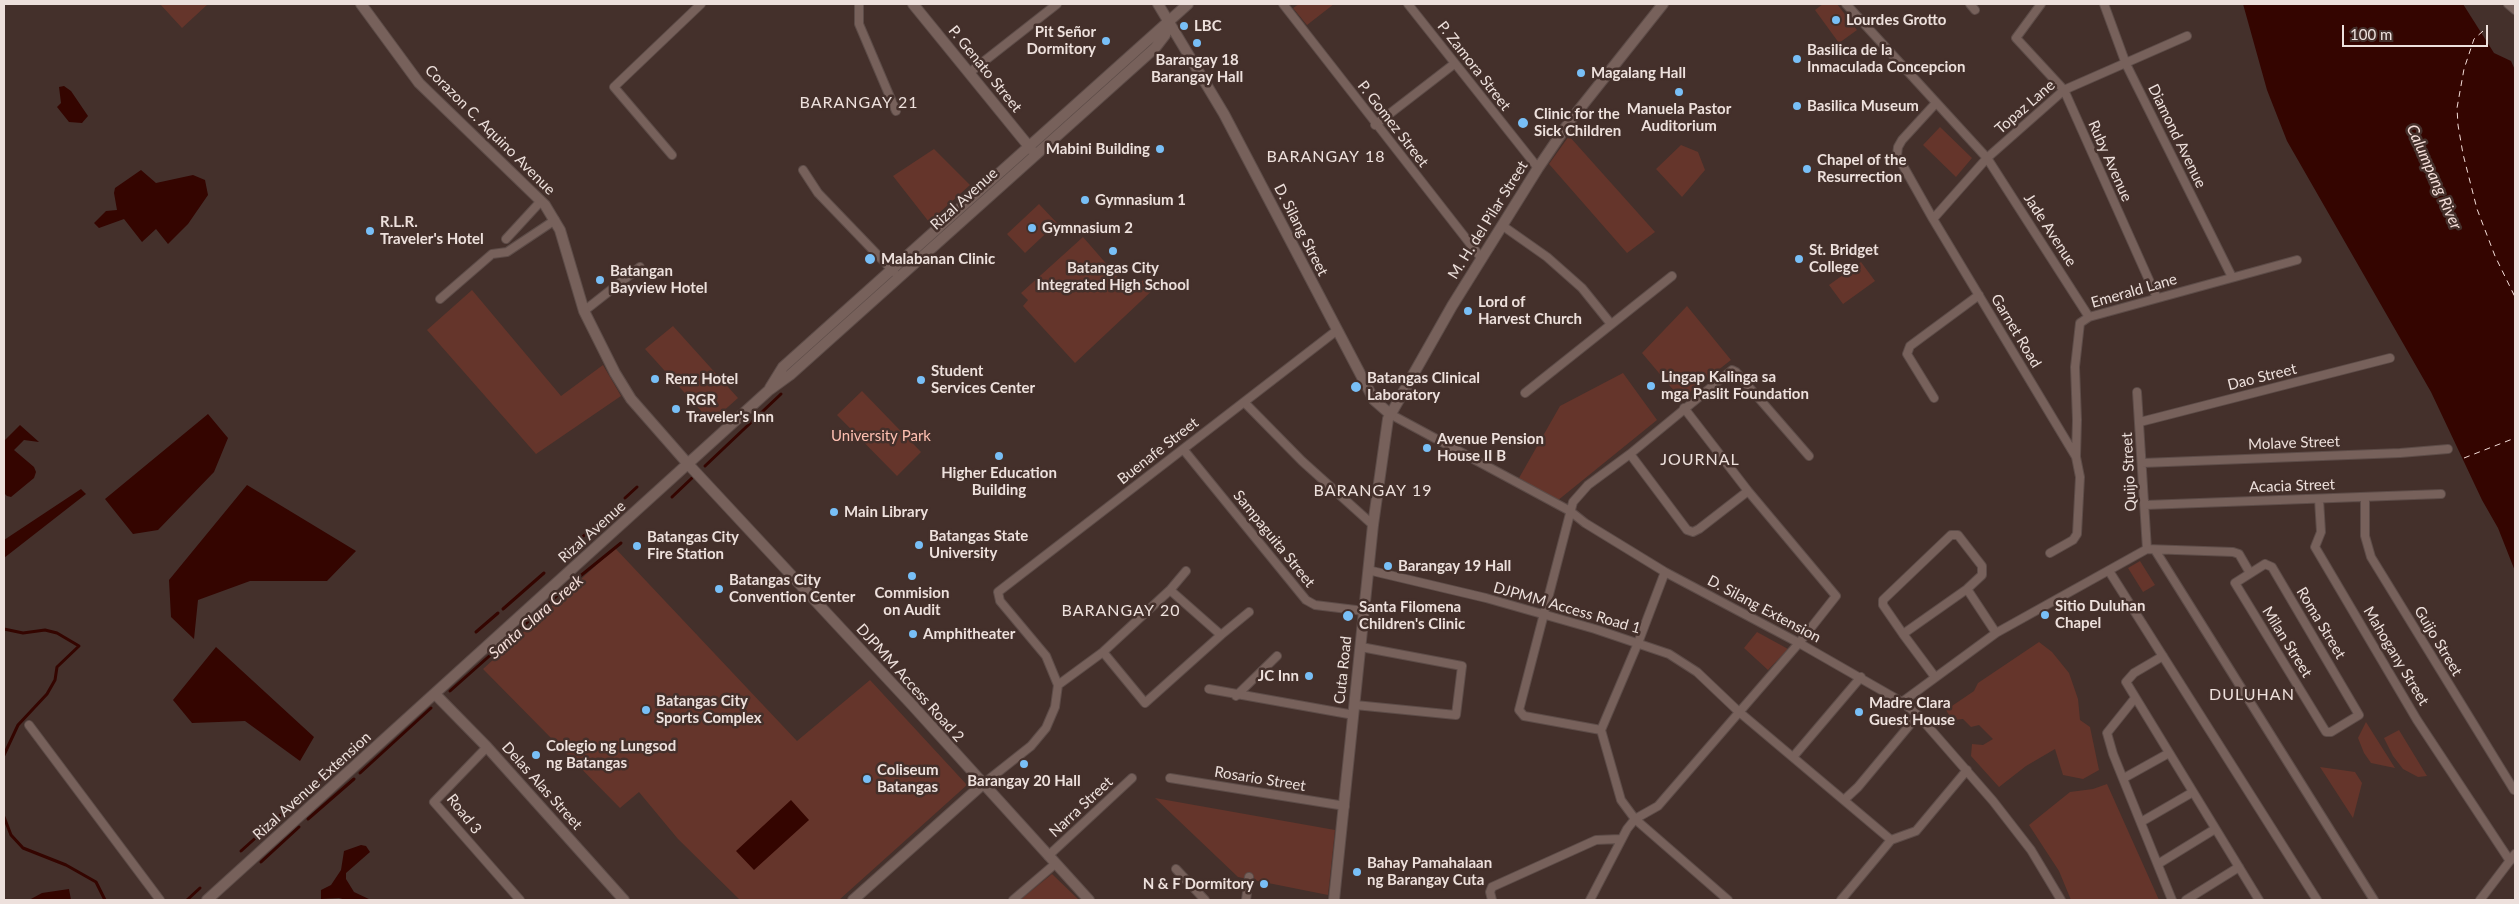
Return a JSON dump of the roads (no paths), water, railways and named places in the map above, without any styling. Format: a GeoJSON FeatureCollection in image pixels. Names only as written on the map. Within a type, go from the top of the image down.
{"type":"FeatureCollection","features":[{"type":"Feature","properties":{"kind":"street","name":"Corazon C. Aquino Avenue"},"geometry":{"type":"LineString","coordinates":[[361,4],[419,83],[541,201],[554,220],[584,311],[615,373],[631,399],[688,464]]}},
{"type":"Feature","properties":{"kind":"street"},"geometry":{"type":"LineString","coordinates":[[672,155],[614,86],[701,4]]}},
{"type":"Feature","properties":{"kind":"street"},"geometry":{"type":"LineString","coordinates":[[859,4],[859,24],[896,111]]}},
{"type":"Feature","properties":{"kind":"street","name":"P. Genato Street"},"geometry":{"type":"LineString","coordinates":[[913,4],[1032,150]]}},
{"type":"Feature","properties":{"kind":"street"},"geometry":{"type":"LineString","coordinates":[[969,73],[1057,4]]}},
{"type":"Feature","properties":{"kind":"street","name":"D. Silang Street"},"geometry":{"type":"LineString","coordinates":[[1158,4],[1224,114],[1336,331],[1374,400],[1390,414]]}},
{"type":"Feature","properties":{"kind":"street","name":"Rizal Avenue"},"geometry":{"type":"LineString","coordinates":[[435,694],[768,391],[783,367],[896,274],[1188,4]]}},
{"type":"Feature","properties":{"kind":"street","name":"P. Gomez Street"},"geometry":{"type":"LineString","coordinates":[[1283,4],[1375,125],[1482,259]]}},
{"type":"Feature","properties":{"kind":"street","name":"P. Zamora Street"},"geometry":{"type":"LineString","coordinates":[[1408,4],[1538,168]]}},
{"type":"Feature","properties":{"kind":"street","name":"Jade Avenue"},"geometry":{"type":"LineString","coordinates":[[1846,4],[1935,104],[1987,158],[2089,317]]}},
{"type":"Feature","properties":{"kind":"street","name":"Ruby Avenue"},"geometry":{"type":"LineString","coordinates":[[2041,4],[2017,34],[2016,38],[2056,79],[2064,90],[2157,298]]}},
{"type":"Feature","properties":{"kind":"street","name":"Diamond Avenue"},"geometry":{"type":"LineString","coordinates":[[2104,4],[2126,64],[2232,277]]}},
{"type":"Feature","properties":{"kind":"street"},"geometry":{"type":"LineString","coordinates":[[2508,4],[2515,10]]}},
{"type":"Feature","properties":{"kind":"street","name":"M. H. del Pilar Street"},"geometry":{"type":"LineString","coordinates":[[1390,414],[1447,314],[1538,168],[1570,121],[1660,5]]}},
{"type":"Feature","properties":{"kind":"street","name":"Topaz Lane"},"geometry":{"type":"LineString","coordinates":[[1933,219],[1987,158],[2064,90],[2186,36]]}},
{"type":"Feature","properties":{"kind":"street"},"geometry":{"type":"LineString","coordinates":[[1375,125],[1454,64]]}},
{"type":"Feature","properties":{"kind":"street","name":"Garnet Road"},"geometry":{"type":"LineString","coordinates":[[1935,104],[1902,140],[1897,155],[1933,219],[2076,457]]}},
{"type":"Feature","properties":{"kind":"street"},"geometry":{"type":"LineString","coordinates":[[802,170],[818,193],[896,274]]}},
{"type":"Feature","properties":{"kind":"street"},"geometry":{"type":"LineString","coordinates":[[506,239],[541,201]]}},
{"type":"Feature","properties":{"kind":"street"},"geometry":{"type":"LineString","coordinates":[[440,299],[492,254],[508,252],[554,220]]}},
{"type":"Feature","properties":{"kind":"street"},"geometry":{"type":"LineString","coordinates":[[1503,226],[1546,257],[1582,288],[1611,324]]}},
{"type":"Feature","properties":{"kind":"street","name":"Emerald Lane"},"geometry":{"type":"LineString","coordinates":[[2076,457],[2077,335],[2080,323],[2089,317],[2297,260]]}},
{"type":"Feature","properties":{"kind":"street"},"geometry":{"type":"LineString","coordinates":[[584,311],[640,267]]}},
{"type":"Feature","properties":{"kind":"street"},"geometry":{"type":"LineString","coordinates":[[1525,393],[1672,276]]}},
{"type":"Feature","properties":{"kind":"street"},"geometry":{"type":"LineString","coordinates":[[1934,398],[1907,354],[1910,346],[1979,295]]}},
{"type":"Feature","properties":{"kind":"street","name":"Buenafe Street"},"geometry":{"type":"LineString","coordinates":[[1058,685],[1046,656],[1000,601],[998,594],[1336,331]]}},
{"type":"Feature","properties":{"kind":"street","name":"Dao Street"},"geometry":{"type":"LineString","coordinates":[[2140,422],[2390,358]]}},
{"type":"Feature","properties":{"kind":"street"},"geometry":{"type":"LineString","coordinates":[[1601,730],[1524,716],[1520,714],[1519,710],[1545,616],[1573,502],[1588,485],[1630,454],[1732,370],[1809,456]]}},
{"type":"Feature","properties":{"kind":"street","name":"Quijo Street"},"geometry":{"type":"LineString","coordinates":[[2137,392],[2145,505],[2146,549]]}},
{"type":"Feature","properties":{"kind":"street"},"geometry":{"type":"LineString","coordinates":[[1244,402],[1302,461],[1373,526]]}},
{"type":"Feature","properties":{"kind":"street"},"geometry":{"type":"LineString","coordinates":[[1590,900],[1620,839],[1635,820],[1658,806],[1738,711],[1800,643],[1836,596],[1748,491],[1684,408]]}},
{"type":"Feature","properties":{"kind":"street","name":"D. Silang Extension"},"geometry":{"type":"LineString","coordinates":[[1390,414],[1570,511],[1585,523],[1664,572],[1800,643],[1902,702],[1918,715],[1967,770],[2031,850],[2061,900]]}},
{"type":"Feature","properties":{"kind":"street","name":"Cuta Road"},"geometry":{"type":"LineString","coordinates":[[1334,900],[1373,526],[1390,414]]}},
{"type":"Feature","properties":{"kind":"street","name":"Molave Street"},"geometry":{"type":"LineString","coordinates":[[2142,463],[2400,453],[2448,448]]}},
{"type":"Feature","properties":{"kind":"street","name":"Sampaguita Street"},"geometry":{"type":"LineString","coordinates":[[1183,449],[1306,600],[1315,605],[1364,611]]}},
{"type":"Feature","properties":{"kind":"street"},"geometry":{"type":"LineString","coordinates":[[1630,454],[1687,530],[1693,532],[1748,491]]}},
{"type":"Feature","properties":{"kind":"street"},"geometry":{"type":"LineString","coordinates":[[2050,553],[2073,540],[2076,534],[2080,476],[2076,457]]}},
{"type":"Feature","properties":{"kind":"street","name":"DJPMM Access Road 2"},"geometry":{"type":"LineString","coordinates":[[688,464],[1089,900]]}},
{"type":"Feature","properties":{"kind":"street","name":"Acacia Street"},"geometry":{"type":"LineString","coordinates":[[2145,505],[2441,494]]}},
{"type":"Feature","properties":{"kind":"street","name":"Guijo Street"},"geometry":{"type":"LineString","coordinates":[[2365,498],[2364,536],[2371,557],[2514,790]]}},
{"type":"Feature","properties":{"kind":"street","name":"Mahogany Street"},"geometry":{"type":"LineString","coordinates":[[2319,499],[2321,532],[2315,547],[2417,720],[2510,860]]}},
{"type":"Feature","properties":{"kind":"street"},"geometry":{"type":"LineString","coordinates":[[1903,634],[1967,589],[1982,575],[1982,566],[1958,535],[1955,534],[1883,600],[1883,605],[1903,634],[1935,676]]}},
{"type":"Feature","properties":{"kind":"street"},"geometry":{"type":"LineString","coordinates":[[1902,702],[1996,633],[2146,549],[2237,553],[2250,573]]}},
{"type":"Feature","properties":{"kind":"street"},"geometry":{"type":"LineString","coordinates":[[2155,550],[2374,900]]}},
{"type":"Feature","properties":{"kind":"street","name":"Roma Street"},"geometry":{"type":"LineString","coordinates":[[2250,573],[2265,564],[2272,567],[2359,715],[2331,732],[2326,732]]}},
{"type":"Feature","properties":{"kind":"street","name":"DJPMM Access Road 1"},"geometry":{"type":"LineString","coordinates":[[1368,570],[1486,598],[1669,654],[1697,672],[1738,711],[1891,840]]}},
{"type":"Feature","properties":{"kind":"street"},"geometry":{"type":"LineString","coordinates":[[853,900],[983,784],[1031,746],[1046,728],[1055,707],[1058,685],[1103,652],[1170,590],[1186,571]]}},
{"type":"Feature","properties":{"kind":"street"},"geometry":{"type":"LineString","coordinates":[[2109,571],[2317,900]]}},
{"type":"Feature","properties":{"kind":"street"},"geometry":{"type":"LineString","coordinates":[[1664,572],[1638,643],[1601,730],[1617,791],[1635,820],[1728,900]]}},
{"type":"Feature","properties":{"kind":"street","name":"Milan Street"},"geometry":{"type":"LineString","coordinates":[[2250,573],[2236,581],[2236,585],[2326,732]]}},
{"type":"Feature","properties":{"kind":"street"},"geometry":{"type":"LineString","coordinates":[[1967,589],[1996,633]]}},
{"type":"Feature","properties":{"kind":"street"},"geometry":{"type":"LineString","coordinates":[[1170,590],[1220,635]]}},
{"type":"Feature","properties":{"kind":"street"},"geometry":{"type":"LineString","coordinates":[[1103,652],[1145,703],[1220,635],[1249,612]]}},
{"type":"Feature","properties":{"kind":"street"},"geometry":{"type":"LineString","coordinates":[[1209,689],[1236,696],[1354,710],[1456,716],[1462,666],[1361,647]]}},
{"type":"Feature","properties":{"kind":"street"},"geometry":{"type":"LineString","coordinates":[[1236,696],[1278,656]]}},
{"type":"Feature","properties":{"kind":"street"},"geometry":{"type":"LineString","coordinates":[[2162,656],[2126,682],[2259,900]]}},
{"type":"Feature","properties":{"kind":"street"},"geometry":{"type":"LineString","coordinates":[[1793,757],[1861,677]]}},
{"type":"Feature","properties":{"kind":"street","name":"Delas Alas Street"},"geometry":{"type":"LineString","coordinates":[[435,694],[487,747],[624,900]]}},
{"type":"Feature","properties":{"kind":"street","name":"Rizal Avenue Extension"},"geometry":{"type":"LineString","coordinates":[[207,900],[435,694]]}},
{"type":"Feature","properties":{"kind":"street"},"geometry":{"type":"LineString","coordinates":[[2135,698],[2107,733],[2113,754],[2172,900]]}},
{"type":"Feature","properties":{"kind":"street"},"geometry":{"type":"LineString","coordinates":[[1844,800],[1858,787],[1918,715]]}},
{"type":"Feature","properties":{"kind":"street"},"geometry":{"type":"LineString","coordinates":[[29,725],[160,900]]}},
{"type":"Feature","properties":{"kind":"street","name":"Road 3"},"geometry":{"type":"LineString","coordinates":[[487,747],[434,802],[520,900]]}},
{"type":"Feature","properties":{"kind":"street"},"geometry":{"type":"LineString","coordinates":[[2124,778],[2168,753]]}},
{"type":"Feature","properties":{"kind":"street"},"geometry":{"type":"LineString","coordinates":[[1841,900],[1891,840],[1916,831],[1967,770]]}},
{"type":"Feature","properties":{"kind":"street","name":"Narra Street"},"geometry":{"type":"LineString","coordinates":[[1048,856],[1132,778]]}},
{"type":"Feature","properties":{"kind":"street","name":"Rosario Street"},"geometry":{"type":"LineString","coordinates":[[1170,778],[1345,806]]}},
{"type":"Feature","properties":{"kind":"street"},"geometry":{"type":"LineString","coordinates":[[2141,822],[2193,792]]}},
{"type":"Feature","properties":{"kind":"street"},"geometry":{"type":"LineString","coordinates":[[2158,864],[2215,829]]}},
{"type":"Feature","properties":{"kind":"street"},"geometry":{"type":"LineString","coordinates":[[1492,900],[1490,892],[1492,888],[1596,840],[1620,839]]}},
{"type":"Feature","properties":{"kind":"street"},"geometry":{"type":"LineString","coordinates":[[2480,900],[2515,854]]}},
{"type":"Feature","properties":{"kind":"street"},"geometry":{"type":"LineString","coordinates":[[1013,900],[1055,864]]}},
{"type":"Feature","properties":{"kind":"street"},"geometry":{"type":"LineString","coordinates":[[2186,900],[2239,867]]}},
{"type":"Feature","properties":{"kind":"street"},"geometry":{"type":"LineString","coordinates":[[1176,869],[1204,900]]}},
{"type":"Feature","properties":{"kind":"street"},"geometry":{"type":"LineString","coordinates":[[1246,900],[1250,877]]}},
{"type":"Feature","properties":{"kind":"water","name":"Calumpang River"},"geometry":{"type":"Polygon","coordinates":[[[2243,4],[2463,4],[2494,53],[2511,61],[2515,70],[2515,571],[2498,528],[2482,500],[2431,392],[2287,141],[2267,90],[2243,4]]]}},
{"type":"Feature","properties":{"kind":"water"},"geometry":{"type":"Polygon","coordinates":[[[64,86],[71,91],[88,116],[82,123],[69,122],[57,107],[61,103],[59,87],[64,86]]]}},
{"type":"Feature","properties":{"kind":"water"},"geometry":{"type":"Polygon","coordinates":[[[141,170],[156,183],[193,175],[205,180],[208,195],[188,224],[168,244],[156,229],[142,242],[124,219],[99,228],[94,223],[106,211],[117,210],[115,188],[141,170]]]}},
{"type":"Feature","properties":{"kind":"water"},"geometry":{"type":"Polygon","coordinates":[[[208,414],[228,438],[214,472],[158,530],[133,534],[105,499],[208,414]]]}},
{"type":"Feature","properties":{"kind":"water"},"geometry":{"type":"Polygon","coordinates":[[[20,425],[39,442],[24,440],[14,450],[34,467],[36,472],[34,478],[11,497],[4,493],[4,441],[20,425]]]}},
{"type":"Feature","properties":{"kind":"water"},"geometry":{"type":"Polygon","coordinates":[[[247,485],[356,551],[327,581],[250,581],[198,600],[194,639],[171,617],[169,580],[247,485]]]}},
{"type":"Feature","properties":{"kind":"water"},"geometry":{"type":"Polygon","coordinates":[[[81,489],[86,494],[4,558],[4,540],[81,489]]]}},
{"type":"Feature","properties":{"kind":"water"},"geometry":{"type":"Polygon","coordinates":[[[216,647],[314,737],[300,761],[245,721],[192,723],[173,700],[216,647]]]}},
{"type":"Feature","properties":{"kind":"water"},"geometry":{"type":"Polygon","coordinates":[[[791,800],[809,820],[754,870],[736,851],[791,800]]]}},
{"type":"Feature","properties":{"kind":"water"},"geometry":{"type":"Polygon","coordinates":[[[361,845],[366,846],[370,852],[346,873],[346,879],[354,892],[371,900],[321,899],[321,890],[331,885],[341,870],[344,851],[361,845]]]}},
{"type":"Feature","properties":{"kind":"water"},"geometry":{"type":"Polygon","coordinates":[[[69,889],[71,900],[29,900],[42,893],[69,889]]]}},
{"type":"Feature","properties":{"kind":"waterway","name":"Santa Clara Creek"},"geometry":{"type":"LineString","coordinates":[[705,466],[781,394]]}},
{"type":"Feature","properties":{"kind":"waterway","name":"Santa Clara Creek"},"geometry":{"type":"LineString","coordinates":[[672,497],[692,478]]}},
{"type":"Feature","properties":{"kind":"waterway"},"geometry":{"type":"LineString","coordinates":[[625,498],[637,487]]}},
{"type":"Feature","properties":{"kind":"waterway"},"geometry":{"type":"LineString","coordinates":[[565,553],[616,506]]}},
{"type":"Feature","properties":{"kind":"waterway","name":"Santa Clara Creek"},"geometry":{"type":"LineString","coordinates":[[450,691],[568,586],[621,543]]}},
{"type":"Feature","properties":{"kind":"waterway"},"geometry":{"type":"LineString","coordinates":[[503,609],[544,573]]}},
{"type":"Feature","properties":{"kind":"waterway"},"geometry":{"type":"LineString","coordinates":[[476,632],[498,613]]}},
{"type":"Feature","properties":{"kind":"waterway"},"geometry":{"type":"LineString","coordinates":[[4,629],[23,633],[45,630],[57,633],[79,646],[57,667],[55,680],[47,694],[18,725],[4,755]]}},
{"type":"Feature","properties":{"kind":"waterway","name":"Santa Clara Creek"},"geometry":{"type":"LineString","coordinates":[[360,773],[431,708]]}},
{"type":"Feature","properties":{"kind":"waterway"},"geometry":{"type":"LineString","coordinates":[[352,751],[366,738]]}},
{"type":"Feature","properties":{"kind":"waterway"},"geometry":{"type":"LineString","coordinates":[[340,761],[346,755]]}},
{"type":"Feature","properties":{"kind":"waterway"},"geometry":{"type":"LineString","coordinates":[[268,826],[337,764]]}},
{"type":"Feature","properties":{"kind":"waterway","name":"Santa Clara Creek"},"geometry":{"type":"LineString","coordinates":[[308,819],[354,779]]}},
{"type":"Feature","properties":{"kind":"waterway"},"geometry":{"type":"LineString","coordinates":[[4,817],[11,835],[23,848],[66,865],[96,882],[105,900]]}},
{"type":"Feature","properties":{"kind":"waterway","name":"Santa Clara Creek"},"geometry":{"type":"LineString","coordinates":[[261,862],[299,827]]}},
{"type":"Feature","properties":{"kind":"waterway"},"geometry":{"type":"LineString","coordinates":[[241,851],[261,833]]}},
{"type":"Feature","properties":{"kind":"waterway"},"geometry":{"type":"LineString","coordinates":[[187,900],[200,888]]}},
{"type":"Feature","properties":{"kind":"place","name":"Lourdes Grotto"},"geometry":{"type":"Point","coordinates":[1836,20]}},
{"type":"Feature","properties":{"kind":"place","name":"LBC"},"geometry":{"type":"Point","coordinates":[1184,26]}},
{"type":"Feature","properties":{"kind":"place","name":"Pit Señor Dormitory"},"geometry":{"type":"Point","coordinates":[1106,41]}},
{"type":"Feature","properties":{"kind":"place","name":"Barangay 18 Barangay Hall"},"geometry":{"type":"Point","coordinates":[1197,43]}},
{"type":"Feature","properties":{"kind":"place","name":"Basilica de la Inmaculada Concepcion"},"geometry":{"type":"Point","coordinates":[1797,59]}},
{"type":"Feature","properties":{"kind":"place","name":"Magalang Hall"},"geometry":{"type":"Point","coordinates":[1581,73]}},
{"type":"Feature","properties":{"kind":"place","name":"Manuela Pastor Auditorium"},"geometry":{"type":"Point","coordinates":[1679,92]}},
{"type":"Feature","properties":{"kind":"place","name":"Basilica Museum"},"geometry":{"type":"Point","coordinates":[1797,106]}},
{"type":"Feature","properties":{"kind":"place","name":"Clinic for the Sick Children"},"geometry":{"type":"Point","coordinates":[1523,123]}},
{"type":"Feature","properties":{"kind":"place","name":"Mabini Building"},"geometry":{"type":"Point","coordinates":[1160,149]}},
{"type":"Feature","properties":{"kind":"place","name":"Chapel of the Resurrection"},"geometry":{"type":"Point","coordinates":[1807,169]}},
{"type":"Feature","properties":{"kind":"place","name":"Gymnasium 1"},"geometry":{"type":"Point","coordinates":[1085,200]}},
{"type":"Feature","properties":{"kind":"place","name":"Gymnasium 2"},"geometry":{"type":"Point","coordinates":[1032,228]}},
{"type":"Feature","properties":{"kind":"place","name":"R.L.R. Traveler's Hotel"},"geometry":{"type":"Point","coordinates":[370,231]}},
{"type":"Feature","properties":{"kind":"place","name":"Batangas City Integrated High School"},"geometry":{"type":"Point","coordinates":[1113,251]}},
{"type":"Feature","properties":{"kind":"place","name":"Malabanan Clinic"},"geometry":{"type":"Point","coordinates":[870,259]}},
{"type":"Feature","properties":{"kind":"place","name":"St. Bridget College"},"geometry":{"type":"Point","coordinates":[1799,259]}},
{"type":"Feature","properties":{"kind":"place","name":"Batangan Bayview Hotel"},"geometry":{"type":"Point","coordinates":[600,280]}},
{"type":"Feature","properties":{"kind":"place","name":"Lord of Harvest Church"},"geometry":{"type":"Point","coordinates":[1468,311]}},
{"type":"Feature","properties":{"kind":"place","name":"Renz Hotel"},"geometry":{"type":"Point","coordinates":[655,379]}},
{"type":"Feature","properties":{"kind":"place","name":"Student Services Center"},"geometry":{"type":"Point","coordinates":[921,380]}},
{"type":"Feature","properties":{"kind":"place","name":"Lingap Kalinga sa mga Paslit Foundation"},"geometry":{"type":"Point","coordinates":[1651,386]}},
{"type":"Feature","properties":{"kind":"place","name":"Batangas Clinical Laboratory"},"geometry":{"type":"Point","coordinates":[1356,387]}},
{"type":"Feature","properties":{"kind":"place","name":"RGR Traveler's Inn"},"geometry":{"type":"Point","coordinates":[676,409]}},
{"type":"Feature","properties":{"kind":"place","name":"Avenue Pension House II B"},"geometry":{"type":"Point","coordinates":[1427,448]}},
{"type":"Feature","properties":{"kind":"place","name":"Higher Education Building"},"geometry":{"type":"Point","coordinates":[999,456]}},
{"type":"Feature","properties":{"kind":"place","name":"Main Library"},"geometry":{"type":"Point","coordinates":[834,512]}},
{"type":"Feature","properties":{"kind":"place","name":"Batangas State University"},"geometry":{"type":"Point","coordinates":[919,545]}},
{"type":"Feature","properties":{"kind":"place","name":"Batangas City Fire Station"},"geometry":{"type":"Point","coordinates":[637,546]}},
{"type":"Feature","properties":{"kind":"place","name":"Barangay 19 Hall"},"geometry":{"type":"Point","coordinates":[1388,566]}},
{"type":"Feature","properties":{"kind":"place","name":"Commision on Audit"},"geometry":{"type":"Point","coordinates":[912,576]}},
{"type":"Feature","properties":{"kind":"place","name":"Batangas City Convention Center"},"geometry":{"type":"Point","coordinates":[719,589]}},
{"type":"Feature","properties":{"kind":"place","name":"Sitio Duluhan Chapel"},"geometry":{"type":"Point","coordinates":[2045,615]}},
{"type":"Feature","properties":{"kind":"place","name":"Santa Filomena Children's Clinic"},"geometry":{"type":"Point","coordinates":[1348,616]}},
{"type":"Feature","properties":{"kind":"place","name":"Amphitheater"},"geometry":{"type":"Point","coordinates":[913,634]}},
{"type":"Feature","properties":{"kind":"place","name":"JC Inn"},"geometry":{"type":"Point","coordinates":[1309,676]}},
{"type":"Feature","properties":{"kind":"place","name":"Batangas City Sports Complex"},"geometry":{"type":"Point","coordinates":[646,710]}},
{"type":"Feature","properties":{"kind":"place","name":"Madre Clara Guest House"},"geometry":{"type":"Point","coordinates":[1859,712]}},
{"type":"Feature","properties":{"kind":"place","name":"Colegio ng Lungsod ng Batangas"},"geometry":{"type":"Point","coordinates":[536,755]}},
{"type":"Feature","properties":{"kind":"place","name":"Barangay 20 Hall"},"geometry":{"type":"Point","coordinates":[1024,764]}},
{"type":"Feature","properties":{"kind":"place","name":"Coliseum Batangas"},"geometry":{"type":"Point","coordinates":[867,779]}},
{"type":"Feature","properties":{"kind":"place","name":"Bahay Pamahalaan ng Barangay Cuta"},"geometry":{"type":"Point","coordinates":[1357,872]}},
{"type":"Feature","properties":{"kind":"place","name":"N & F Dormitory"},"geometry":{"type":"Point","coordinates":[1264,884]}},
{"type":"Feature","properties":{"kind":"district","name":"BARANGAY 21"},"geometry":{"type":"Point","coordinates":[859,103]}},
{"type":"Feature","properties":{"kind":"district","name":"BARANGAY 18"},"geometry":{"type":"Point","coordinates":[1326,157]}},
{"type":"Feature","properties":{"kind":"district","name":"JOURNAL"},"geometry":{"type":"Point","coordinates":[1700,460]}},
{"type":"Feature","properties":{"kind":"district","name":"BARANGAY 19"},"geometry":{"type":"Point","coordinates":[1373,491]}},
{"type":"Feature","properties":{"kind":"district","name":"BARANGAY 20"},"geometry":{"type":"Point","coordinates":[1121,611]}},
{"type":"Feature","properties":{"kind":"district","name":"DULUHAN"},"geometry":{"type":"Point","coordinates":[2252,695]}},
{"type":"Feature","properties":{"kind":"park label","name":"University Park"},"geometry":{"type":"Point","coordinates":[881,436]}}]}
